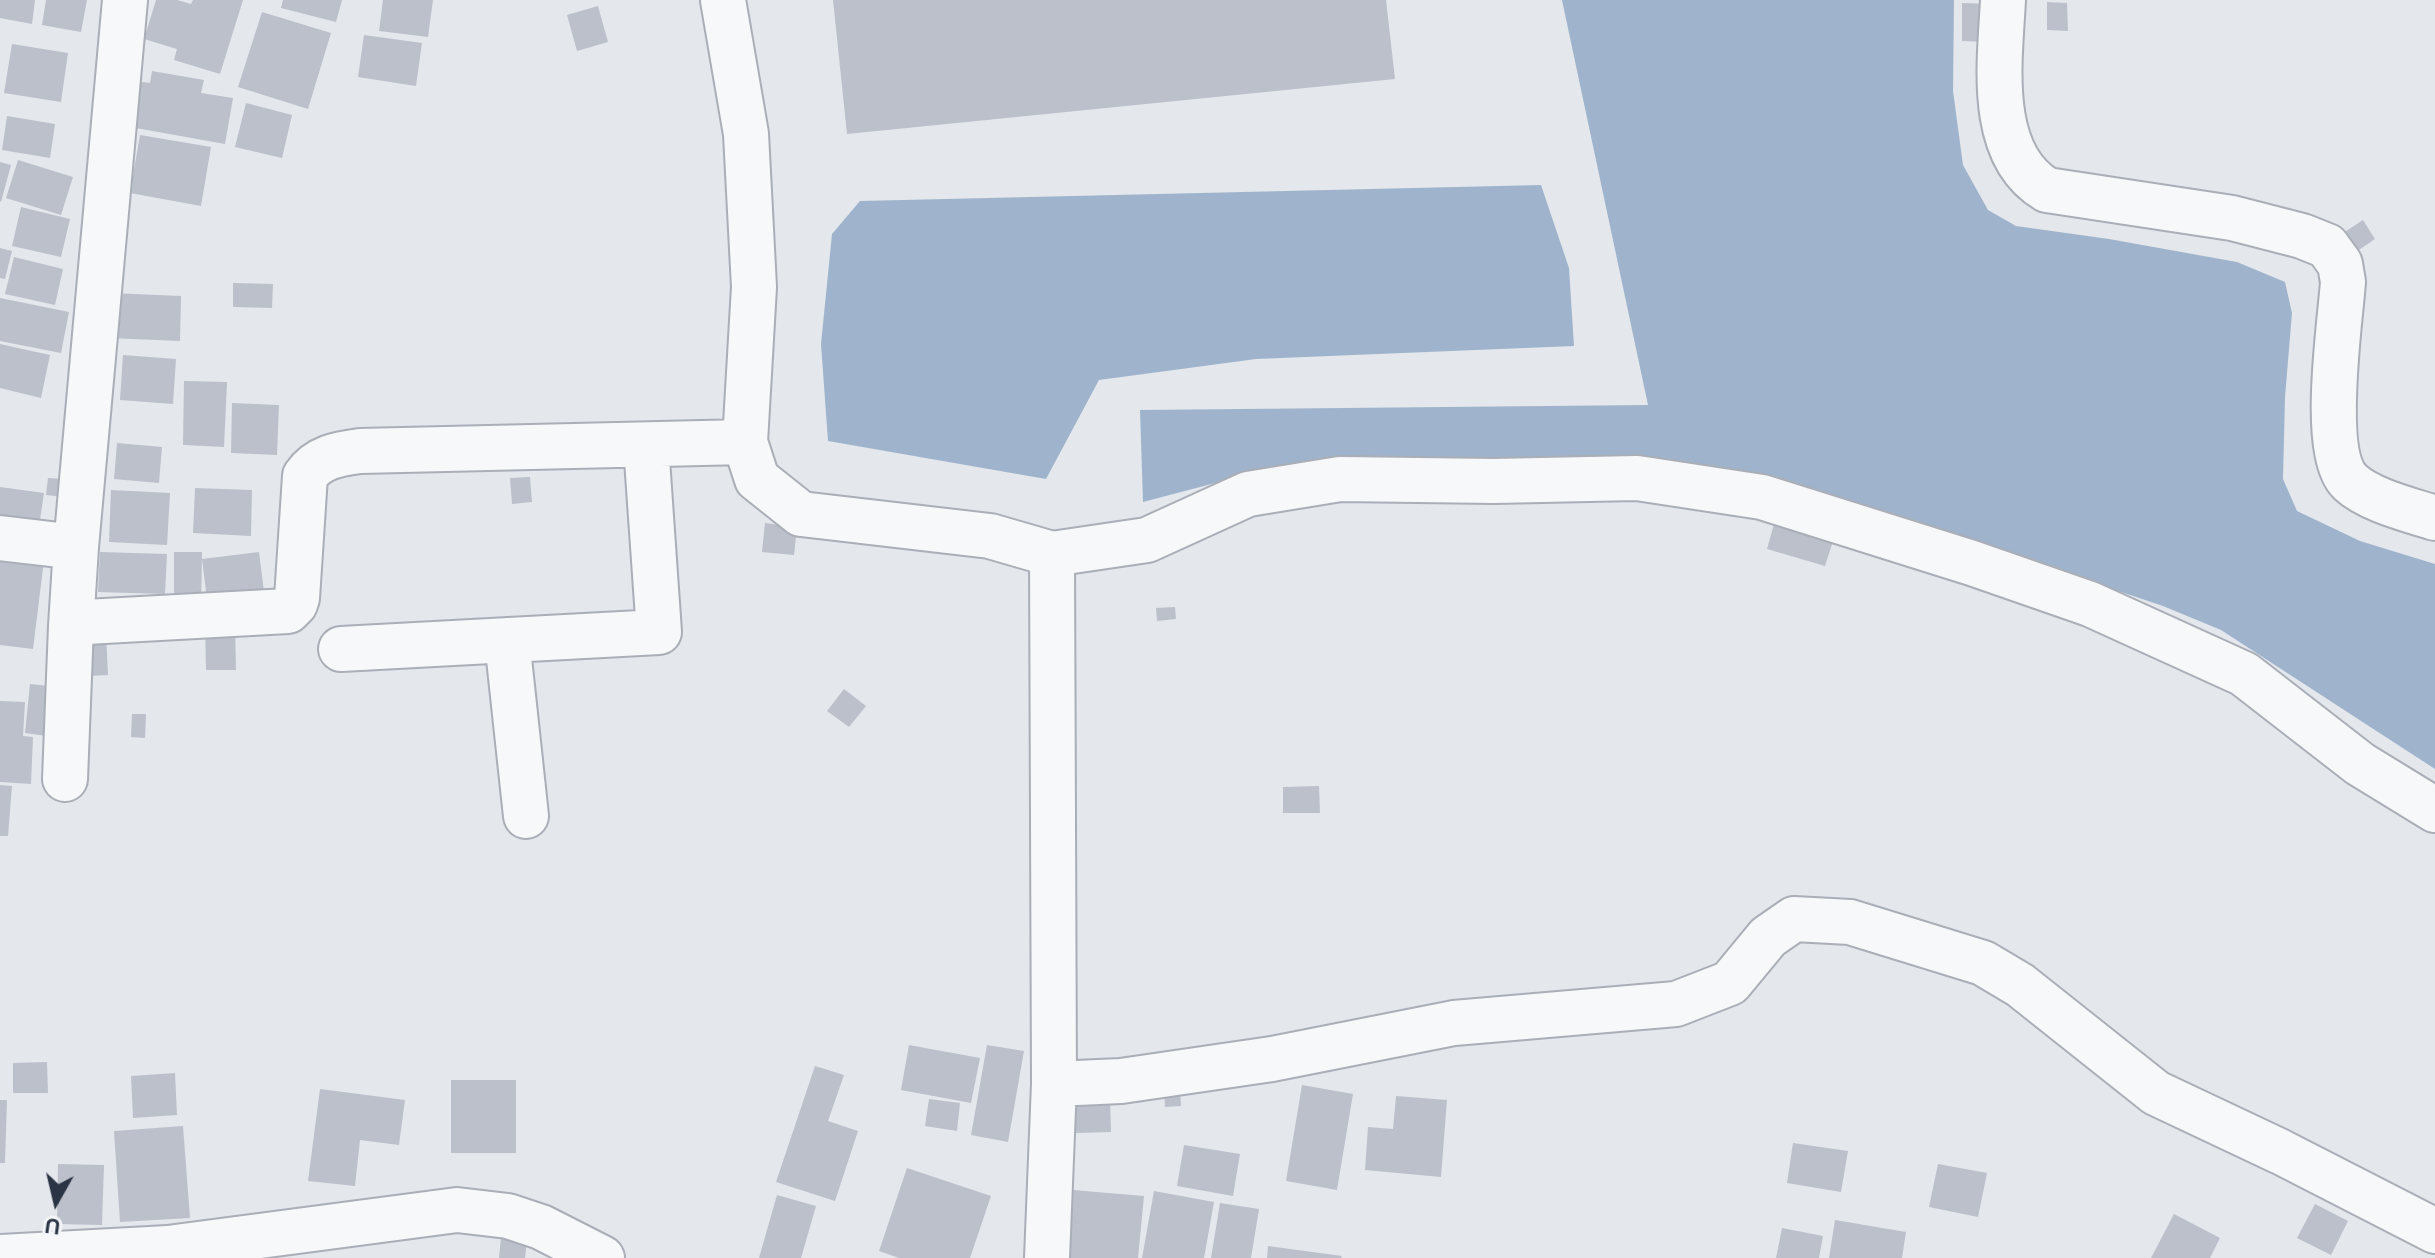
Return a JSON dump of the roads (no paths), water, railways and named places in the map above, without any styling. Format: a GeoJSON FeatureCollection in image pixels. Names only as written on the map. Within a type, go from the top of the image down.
{"type":"FeatureCollection","features":[{"type":"Feature","properties":{"kind":"street"},"geometry":{"type":"LineString","coordinates":[[65,779],[76,547],[125,0]]}},
{"type":"Feature","properties":{"kind":"street"},"geometry":{"type":"LineString","coordinates":[[723,0],[746,134],[754,287],[745,442],[757,479],[801,514],[990,536],[1052,554],[1147,540],[1248,494],[1340,479],[1494,481],[1637,478],[1762,497],[2090,604],[2244,674],[2360,764],[2435,810]]}},
{"type":"Feature","properties":{"kind":"street"},"geometry":{"type":"LineString","coordinates":[[2003,0],[1999,88],[2007,136],[2019,166],[2032,181],[2047,190],[2232,218],[2302,236],[2327,246],[2340,264],[2343,282],[2333,415],[2336,451],[2349,481],[2372,496],[2435,518]]}},
{"type":"Feature","properties":{"kind":"street"},"geometry":{"type":"LineString","coordinates":[[71,626],[86,622],[288,611],[297,598],[305,476],[313,465],[336,454],[745,442]]}},
{"type":"Feature","properties":{"kind":"street"},"geometry":{"type":"LineString","coordinates":[[341,649],[659,632],[646,445]]}},
{"type":"Feature","properties":{"kind":"street"},"geometry":{"type":"LineString","coordinates":[[0,538],[76,547]]}},
{"type":"Feature","properties":{"kind":"street"},"geometry":{"type":"LineString","coordinates":[[1047,1258],[1054,1084],[1052,554]]}},
{"type":"Feature","properties":{"kind":"street"},"geometry":{"type":"LineString","coordinates":[[507,640],[526,816]]}},
{"type":"Feature","properties":{"kind":"street"},"geometry":{"type":"LineString","coordinates":[[1054,1084],[1121,1081],[1272,1059],[1454,1023],[1676,1004],[1730,983],[1768,937],[1794,919],[1850,922],[1983,963],[2020,985],[2156,1093],[2281,1152],[2435,1231]]}},
{"type":"Feature","properties":{"kind":"street"},"geometry":{"type":"LineString","coordinates":[[0,1257],[168,1248],[457,1210],[508,1216],[541,1227],[602,1258]]}},
{"type":"Feature","properties":{"kind":"water"},"geometry":{"type":"Polygon","coordinates":[[[1562,0],[1954,0],[1953,91],[1963,165],[1988,210],[2016,226],[2237,262],[2285,282],[2292,313],[2285,397],[2283,479],[2297,511],[2360,541],[2435,564],[2435,769],[2221,630],[2163,606],[1774,476],[1661,459],[1456,458],[1325,464],[1219,482],[1143,502],[1140,410],[1648,405],[1562,0]]]}},
{"type":"Feature","properties":{"kind":"water"},"geometry":{"type":"Polygon","coordinates":[[[1541,185],[1569,268],[1574,346],[1256,359],[1099,380],[1046,479],[828,441],[821,344],[832,234],[860,201],[1541,185]]]}}]}
